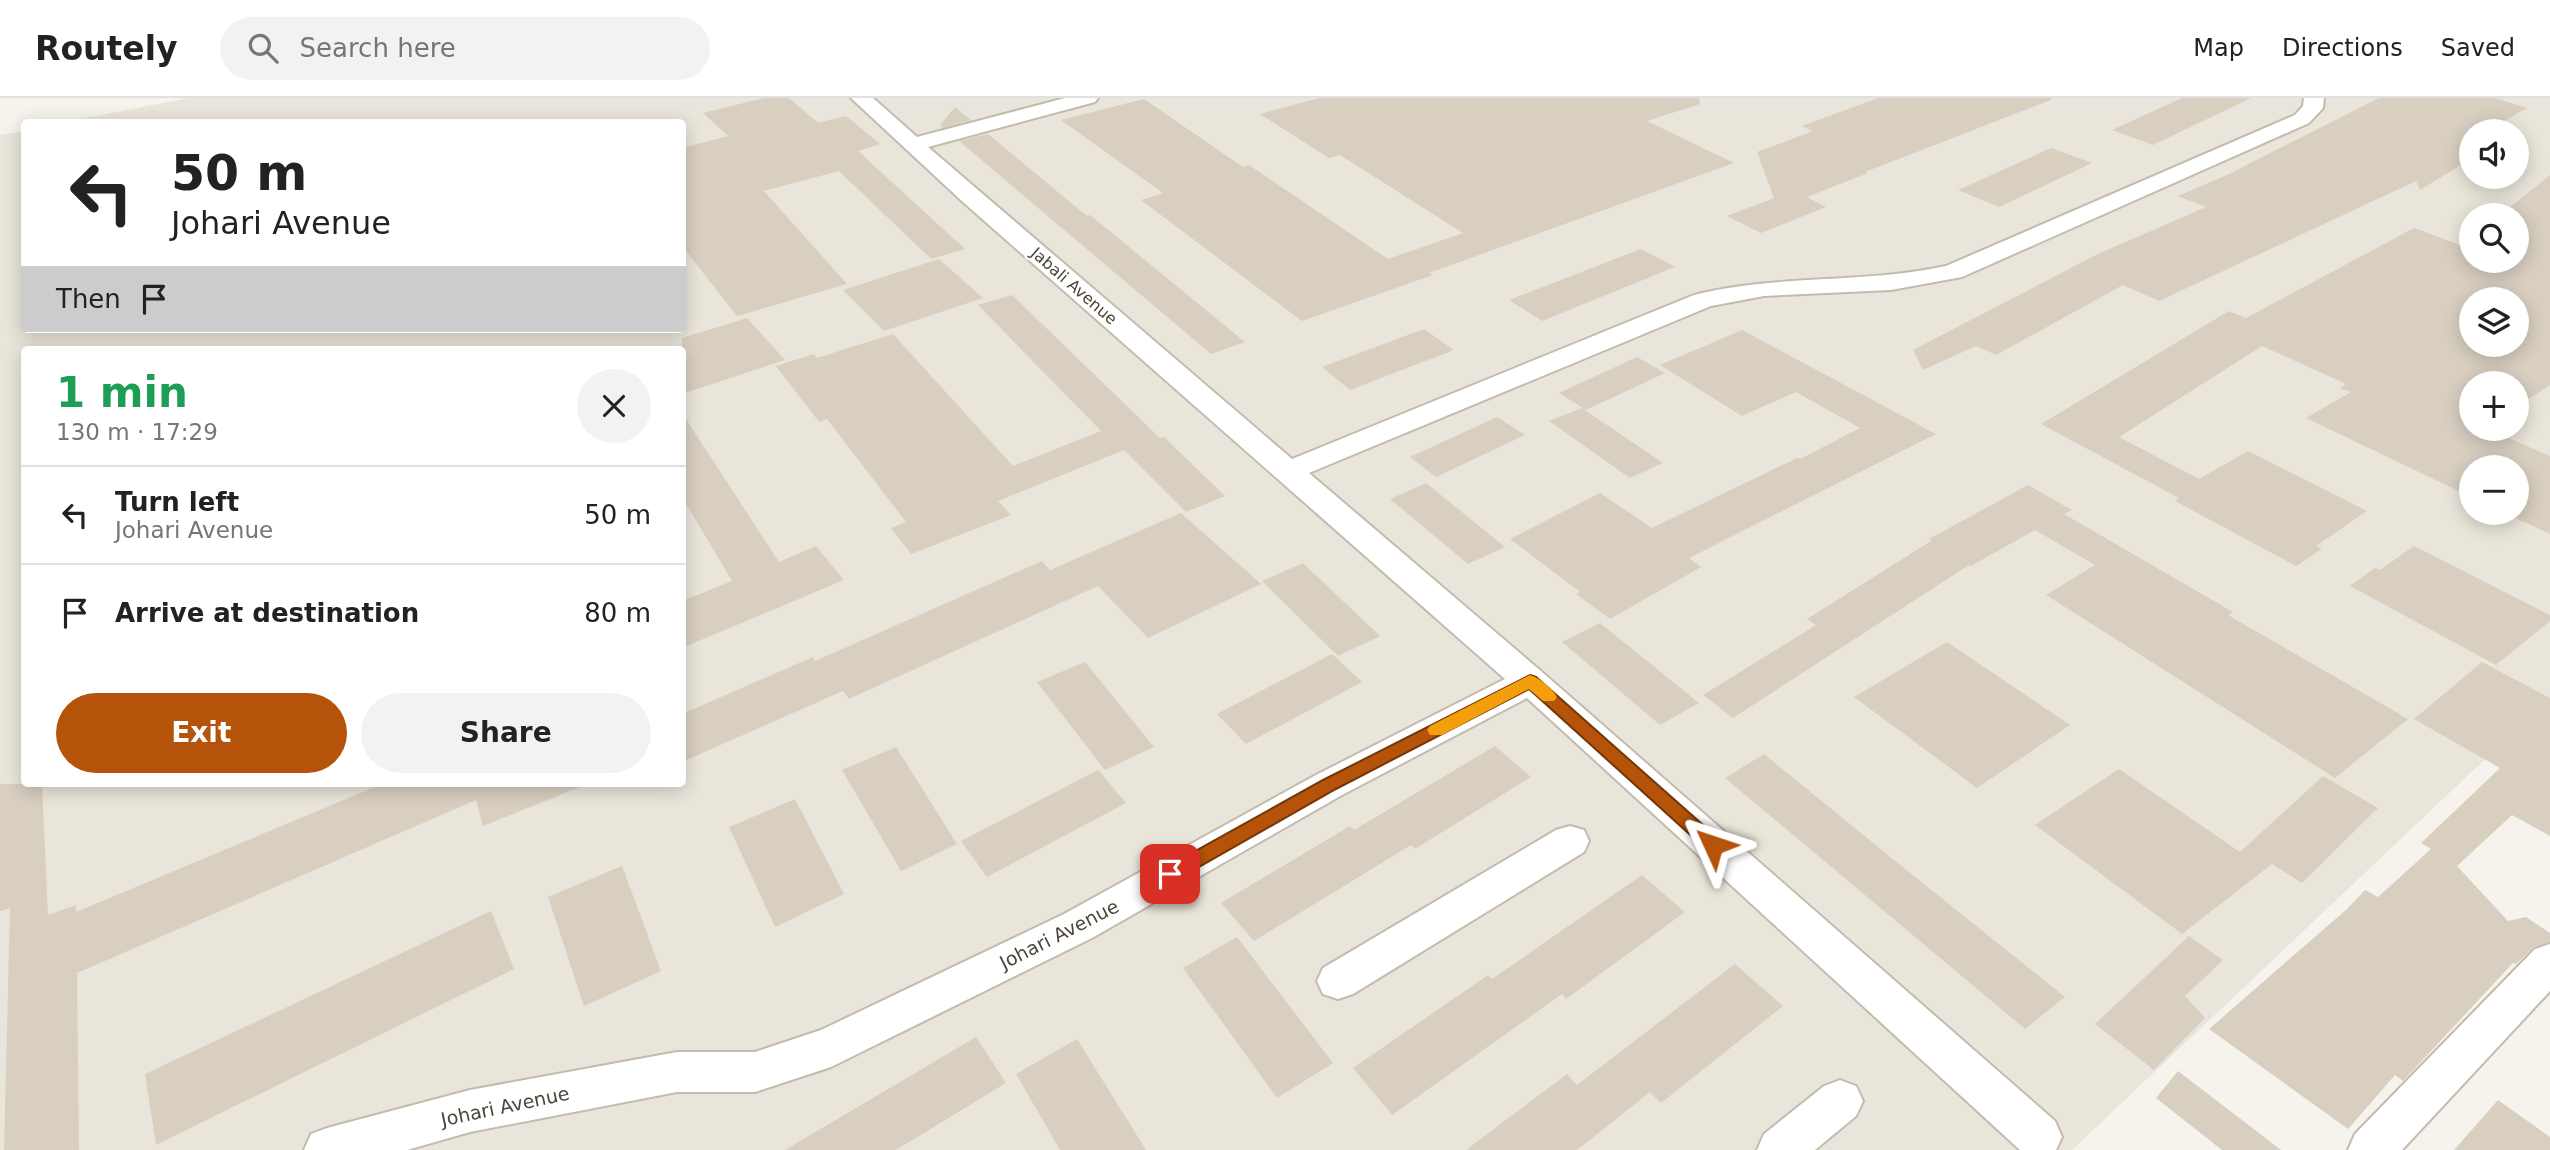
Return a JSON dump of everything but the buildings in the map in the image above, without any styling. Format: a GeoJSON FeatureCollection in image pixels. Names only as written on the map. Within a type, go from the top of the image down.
{"type":"FeatureCollection","features":[{"type":"Feature","properties":{"kind":"street","name":"Jabali Avenue"},"geometry":{"type":"LineString","coordinates":[[861,98],[971,197],[1289,471]]}},
{"type":"Feature","properties":{"kind":"street"},"geometry":{"type":"LineString","coordinates":[[914,144],[1088,98]]}},
{"type":"Feature","properties":{"kind":"street"},"geometry":{"type":"LineString","coordinates":[[2039,1137],[1530,681],[1289,471],[1703,300],[1739,291],[1909,282],[1953,272],[2302,119],[2313,108],[2314,98]]}},
{"type":"Feature","properties":{"kind":"street","name":"Johari Avenue"},"geometry":{"type":"LineString","coordinates":[[327,1150],[470,1111],[677,1072],[755,1072],[831,1047],[1078,926],[1329,785],[1530,681]]}},
{"type":"Feature","properties":{"kind":"street"},"geometry":{"type":"LineString","coordinates":[[1338,981],[1570,841]]}},
{"type":"Feature","properties":{"kind":"street"},"geometry":{"type":"LineString","coordinates":[[2371,1150],[2550,962]]}},
{"type":"Feature","properties":{"kind":"street"},"geometry":{"type":"LineString","coordinates":[[1780,1150],[1840,1101]]}},
{"type":"Feature","properties":{"kind":"shaded area"},"geometry":{"type":"Polygon","coordinates":[[[189,98],[2550,98],[2550,703],[2499,746],[2072,1150],[0,1150],[0,135],[21,132],[21,333],[686,333],[686,119],[80,119],[189,98]]]}},
{"type":"Feature","properties":{"kind":"slow traffic"},"geometry":{"type":"LineString","coordinates":[[1436,730],[1530,681],[1548,697]]}},
{"type":"Feature","properties":{"kind":"route"},"geometry":{"type":"LineString","coordinates":[[1170,874],[1329,785],[1530,681],[1713,845]]}}]}
